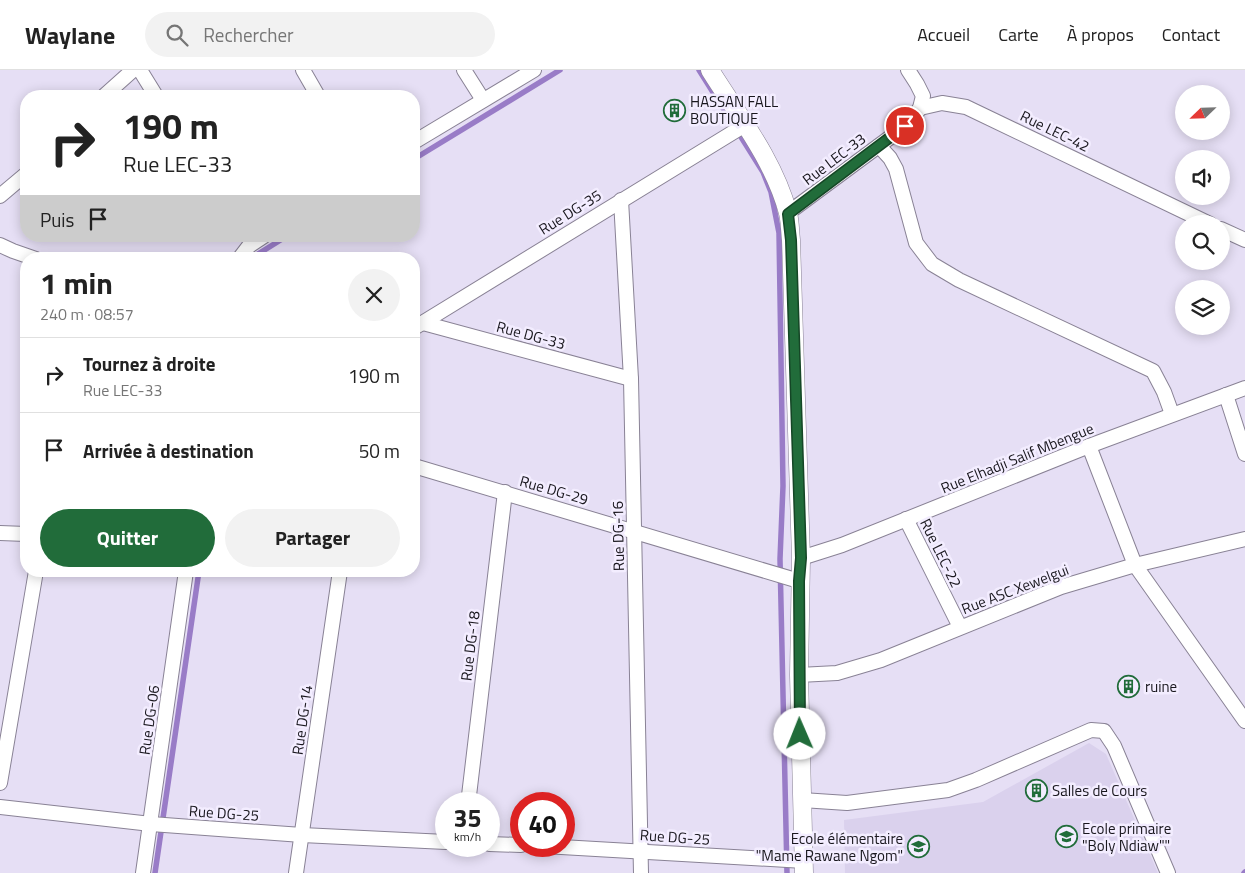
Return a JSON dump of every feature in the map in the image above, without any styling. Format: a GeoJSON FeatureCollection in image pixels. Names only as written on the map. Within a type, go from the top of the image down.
{"type":"FeatureCollection","features":[{"type":"Feature","properties":{"kind":"street"},"geometry":{"type":"LineString","coordinates":[[111,90],[133,70]]}},
{"type":"Feature","properties":{"kind":"street"},"geometry":{"type":"LineString","coordinates":[[140,70],[152,90]]}},
{"type":"Feature","properties":{"kind":"street"},"geometry":{"type":"LineString","coordinates":[[303,70],[315,90]]}},
{"type":"Feature","properties":{"kind":"street"},"geometry":{"type":"LineString","coordinates":[[464,70],[483,100]]}},
{"type":"Feature","properties":{"kind":"street"},"geometry":{"type":"LineString","coordinates":[[420,138],[534,70]]}},
{"type":"Feature","properties":{"kind":"street"},"geometry":{"type":"LineString","coordinates":[[710,70],[759,147],[778,186],[788,214],[791,240],[801,558],[799,581],[804,867]]}},
{"type":"Feature","properties":{"kind":"street"},"geometry":{"type":"LineString","coordinates":[[908,70],[923,96],[920,108]]}},
{"type":"Feature","properties":{"kind":"street","name":"Rue LEC-42"},"geometry":{"type":"LineString","coordinates":[[920,108],[942,103],[966,107],[1191,215]]}},
{"type":"Feature","properties":{"kind":"street","name":"Rue LEC-33"},"geometry":{"type":"LineString","coordinates":[[788,214],[879,146],[913,118],[920,108]]}},
{"type":"Feature","properties":{"kind":"street","name":"Rue DG-35"},"geometry":{"type":"LineString","coordinates":[[420,324],[745,125]]}},
{"type":"Feature","properties":{"kind":"street"},"geometry":{"type":"LineString","coordinates":[[879,146],[890,158],[896,169],[916,243],[932,264],[959,280],[1153,371],[1164,392],[1172,414]]}},
{"type":"Feature","properties":{"kind":"street"},"geometry":{"type":"LineString","coordinates":[[0,196],[20,179]]}},
{"type":"Feature","properties":{"kind":"street","name":"Rue DG-16"},"geometry":{"type":"LineString","coordinates":[[621,200],[631,379],[641,873]]}},
{"type":"Feature","properties":{"kind":"street"},"geometry":{"type":"LineString","coordinates":[[1230,231],[1243,235]]}},
{"type":"Feature","properties":{"kind":"street"},"geometry":{"type":"LineString","coordinates":[[0,245],[20,253]]}},
{"type":"Feature","properties":{"kind":"street","name":"Rue DG-33"},"geometry":{"type":"LineString","coordinates":[[420,326],[631,379]]}},
{"type":"Feature","properties":{"kind":"street","name":"Rue Elhadji Salif Mbengue"},"geometry":{"type":"LineString","coordinates":[[801,558],[842,545],[1089,446],[1245,388]]}},
{"type":"Feature","properties":{"kind":"street"},"geometry":{"type":"LineString","coordinates":[[1226,394],[1245,454]]}},
{"type":"Feature","properties":{"kind":"street"},"geometry":{"type":"LineString","coordinates":[[1089,446],[1135,565],[1245,721]]}},
{"type":"Feature","properties":{"kind":"street","name":"Rue DG-29"},"geometry":{"type":"LineString","coordinates":[[420,468],[634,530],[799,581]]}},
{"type":"Feature","properties":{"kind":"street","name":"Rue DG-18"},"geometry":{"type":"LineString","coordinates":[[469,792],[505,492]]}},
{"type":"Feature","properties":{"kind":"street","name":"Rue LEC-22"},"geometry":{"type":"LineString","coordinates":[[906,519],[960,627]]}},
{"type":"Feature","properties":{"kind":"street"},"geometry":{"type":"LineString","coordinates":[[0,533],[20,534]]}},
{"type":"Feature","properties":{"kind":"street","name":"Rue ASC Xewelgui"},"geometry":{"type":"LineString","coordinates":[[800,675],[837,673],[859,668],[1061,587],[1135,565],[1245,539]]}},
{"type":"Feature","properties":{"kind":"street"},"geometry":{"type":"LineString","coordinates":[[0,783],[35,577]]}},
{"type":"Feature","properties":{"kind":"street","name":"Rue DG-06"},"geometry":{"type":"LineString","coordinates":[[143,873],[185,577]]}},
{"type":"Feature","properties":{"kind":"street","name":"Rue DG-14"},"geometry":{"type":"LineString","coordinates":[[296,873],[339,577]]}},
{"type":"Feature","properties":{"kind":"street"},"geometry":{"type":"LineString","coordinates":[[802,800],[847,803],[948,790],[976,780],[1091,730],[1104,731],[1114,746],[1168,873]]}},
{"type":"Feature","properties":{"kind":"street","name":"Rue DG-25"},"geometry":{"type":"LineString","coordinates":[[0,806],[151,824],[302,835],[435,841]]}},
{"type":"Feature","properties":{"kind":"street","name":"Rue DG-25"},"geometry":{"type":"LineString","coordinates":[[575,848],[640,851],[804,867]]}},
{"type":"Feature","properties":{"kind":"shaded area","name":"Ecole primaire \"Boly Ndiaw\"\""},"geometry":{"type":"Polygon","coordinates":[[[1089,743],[1106,754],[1158,873],[845,873],[844,820],[983,802],[1089,743]]]}},
{"type":"Feature","properties":{"kind":"waterway"},"geometry":{"type":"LineString","coordinates":[[420,155],[560,70]]}},
{"type":"Feature","properties":{"kind":"waterway"},"geometry":{"type":"LineString","coordinates":[[699,70],[763,172],[771,192],[779,233],[783,486],[780,559],[787,873]]}},
{"type":"Feature","properties":{"kind":"waterway"},"geometry":{"type":"LineString","coordinates":[[261,252],[277,242]]}},
{"type":"Feature","properties":{"kind":"waterway"},"geometry":{"type":"LineString","coordinates":[[155,873],[198,577]]}},
{"type":"Feature","properties":{"kind":"place","name":"HASSAN FALL BOUTIQUE"},"geometry":{"type":"Point","coordinates":[674,110]}},
{"type":"Feature","properties":{"kind":"place","name":"ruine"},"geometry":{"type":"Point","coordinates":[1129,686]}},
{"type":"Feature","properties":{"kind":"place","name":"Salles de Cours"},"geometry":{"type":"Point","coordinates":[1036,790]}},
{"type":"Feature","properties":{"kind":"place","name":"Ecole primaire \"Boly Ndiaw\"\""},"geometry":{"type":"Point","coordinates":[1066,837]}},
{"type":"Feature","properties":{"kind":"place","name":"Ecole élémentaire \"Mame Rawane Ngom\""},"geometry":{"type":"Point","coordinates":[919,847]}},
{"type":"Feature","properties":{"kind":"route"},"geometry":{"type":"LineString","coordinates":[[800,734],[799,581],[801,558],[791,240],[788,214],[905,126]]}}]}
